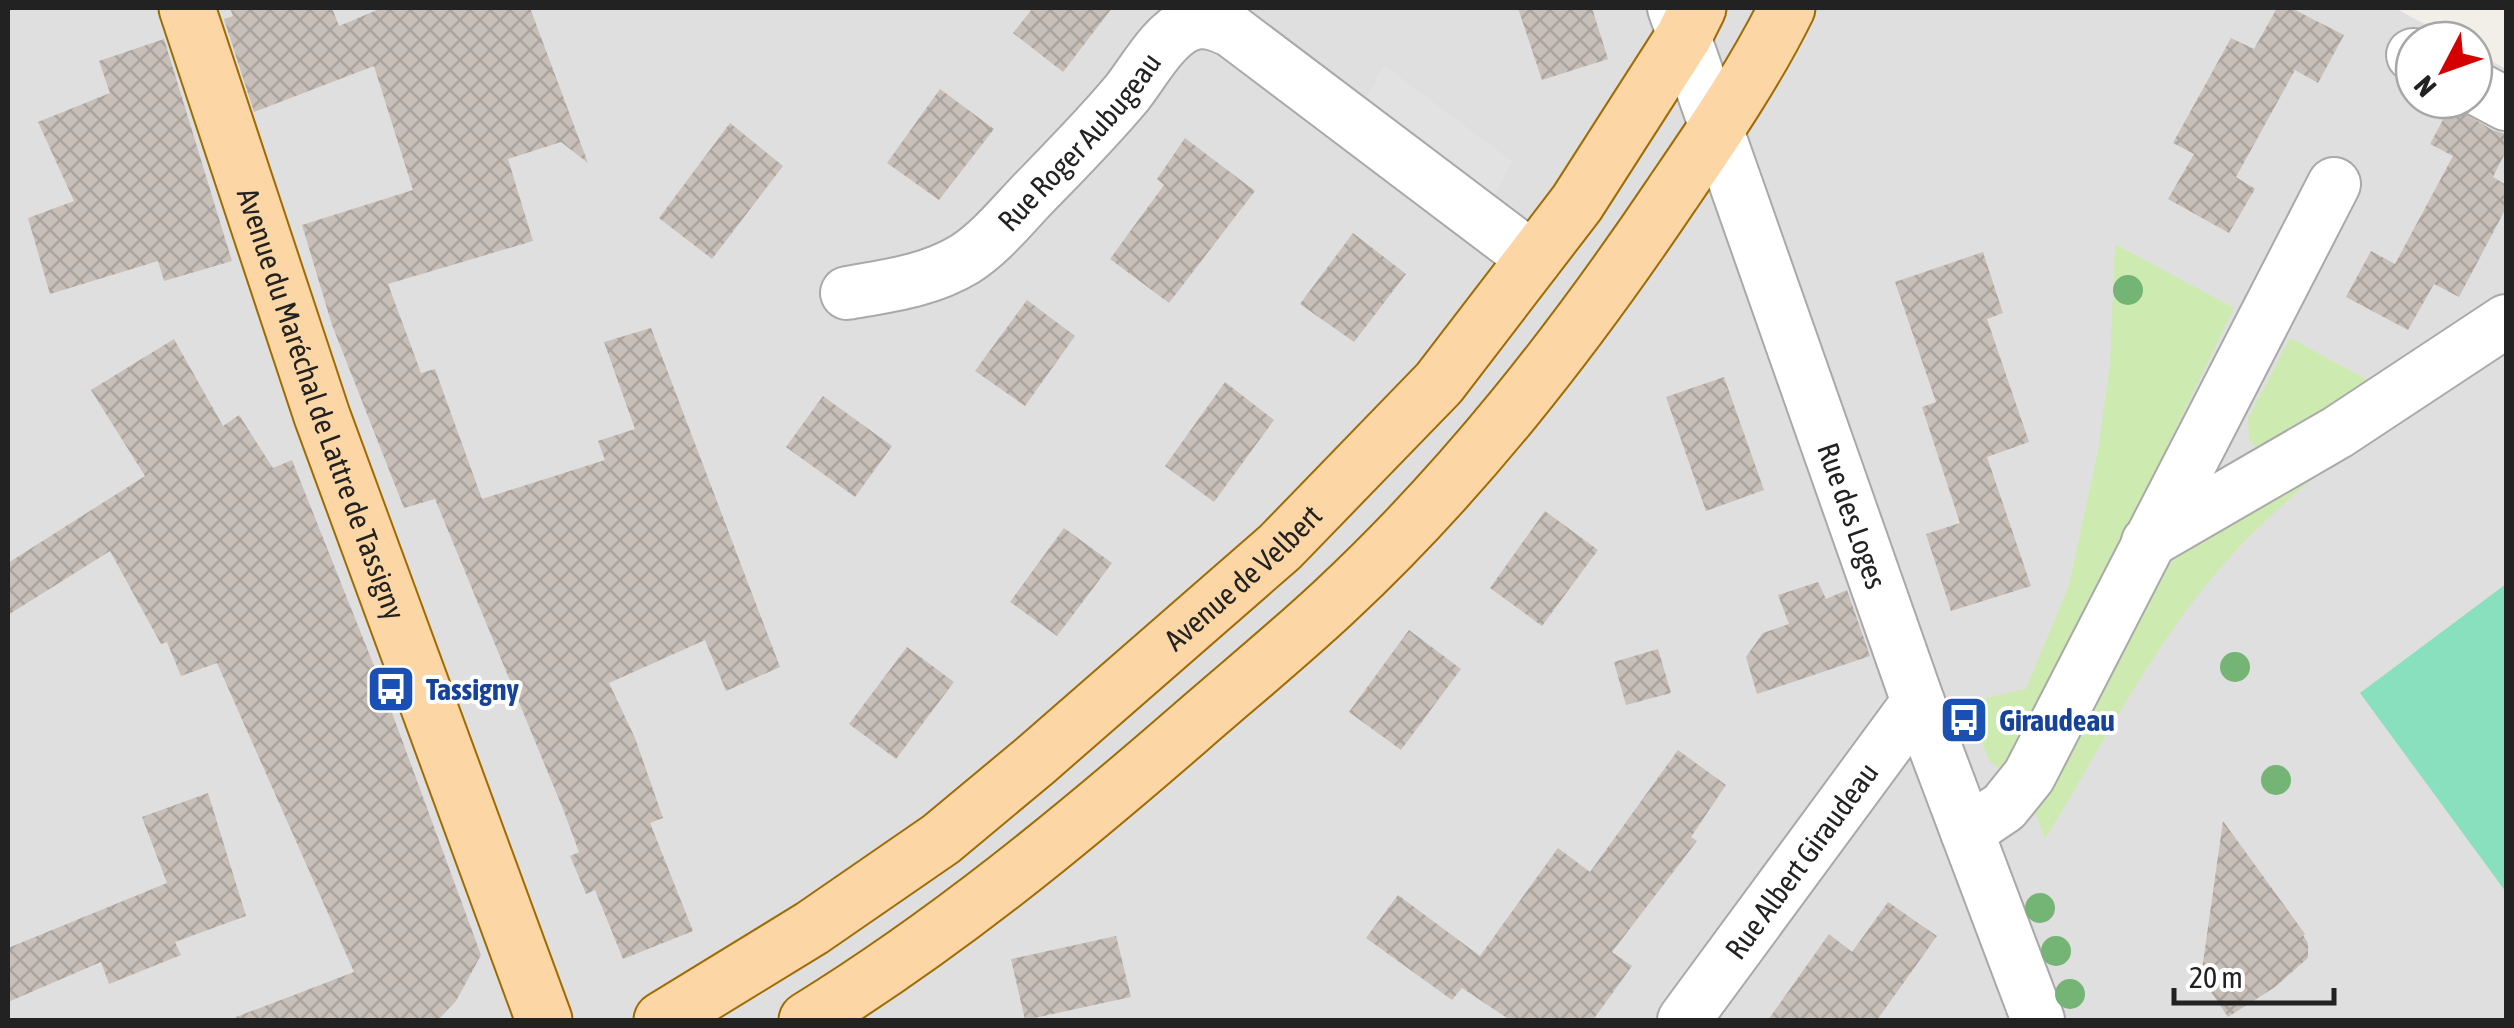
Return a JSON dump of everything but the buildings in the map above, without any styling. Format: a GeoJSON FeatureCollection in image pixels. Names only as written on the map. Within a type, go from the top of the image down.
{"type":"FeatureCollection","features":[{"type":"Feature","properties":{"kind":"main road","name":"Avenue du Maréchal de Lattre de Tassigny"},"geometry":{"type":"LineString","coordinates":[[188,8],[322,416],[544,1020]]}},
{"type":"Feature","properties":{"kind":"main road"},"geometry":{"type":"LineString","coordinates":[[807,1020],[858,989],[1002,886],[1335,601],[1499,428],[1596,306],[1715,130],[1787,8]]}},
{"type":"Feature","properties":{"kind":"main road","name":"Avenue de Velbert"},"geometry":{"type":"LineString","coordinates":[[662,1020],[812,928],[925,850],[1052,747],[1280,547],[1439,383],[1536,260],[1577,204],[1685,17]]}},
{"type":"Feature","properties":{"kind":"street","name":"Rue des Loges"},"geometry":{"type":"LineString","coordinates":[[1685,17],[1715,130],[1918,702],[2038,1020]]}},
{"type":"Feature","properties":{"kind":"street","name":"Rue Roger Aubugeau"},"geometry":{"type":"LineString","coordinates":[[847,293],[904,283],[967,258],[1060,166],[1166,44],[1185,26],[1208,21],[1232,30],[1536,260]]}},
{"type":"Feature","properties":{"kind":"street"},"geometry":{"type":"LineString","coordinates":[[1967,832],[2004,806],[2029,776],[2334,184]]}},
{"type":"Feature","properties":{"kind":"street"},"geometry":{"type":"LineString","coordinates":[[2148,542],[2338,432],[2506,320]]}},
{"type":"Feature","properties":{"kind":"street","name":"Rue Albert Giraudeau"},"geometry":{"type":"LineString","coordinates":[[1684,1020],[1918,702]]}},
{"type":"Feature","properties":{"kind":"shaded area"},"geometry":{"type":"Polygon","coordinates":[[[8,8],[2395,8],[2417,20],[2394,20],[2394,120],[2494,120],[2494,62],[2506,69],[2506,1020],[8,1020],[8,8]]]}},
{"type":"Feature","properties":{"kind":"shaded area"},"geometry":{"type":"Polygon","coordinates":[[[1384,65],[1512,161],[1494,197],[1365,100],[1384,65]]]}},
{"type":"Feature","properties":{"kind":"green space"},"geometry":{"type":"Polygon","coordinates":[[[2115,244],[2234,308],[2017,759],[2001,769],[1989,761],[1967,702],[2026,689],[2069,585],[2098,450],[2110,364],[2115,244]]]}},
{"type":"Feature","properties":{"kind":"green space"},"geometry":{"type":"Polygon","coordinates":[[[2290,338],[2377,385],[2267,450],[2249,440],[2248,418],[2290,338]]]}},
{"type":"Feature","properties":{"kind":"green space"},"geometry":{"type":"Polygon","coordinates":[[[2371,431],[2258,528],[2198,595],[2129,697],[2045,839],[2032,803],[2161,573],[2185,550],[2371,431]]]}},
{"type":"Feature","properties":{"kind":"green space"},"geometry":{"type":"Polygon","coordinates":[[[2506,584],[2506,892],[2360,693],[2506,584]]]}},
{"type":"Feature","properties":{"kind":"place","name":"Tassigny"},"geometry":{"type":"Point","coordinates":[391,689]}},
{"type":"Feature","properties":{"kind":"place","name":"Giraudeau"},"geometry":{"type":"Point","coordinates":[1964,720]}}]}
